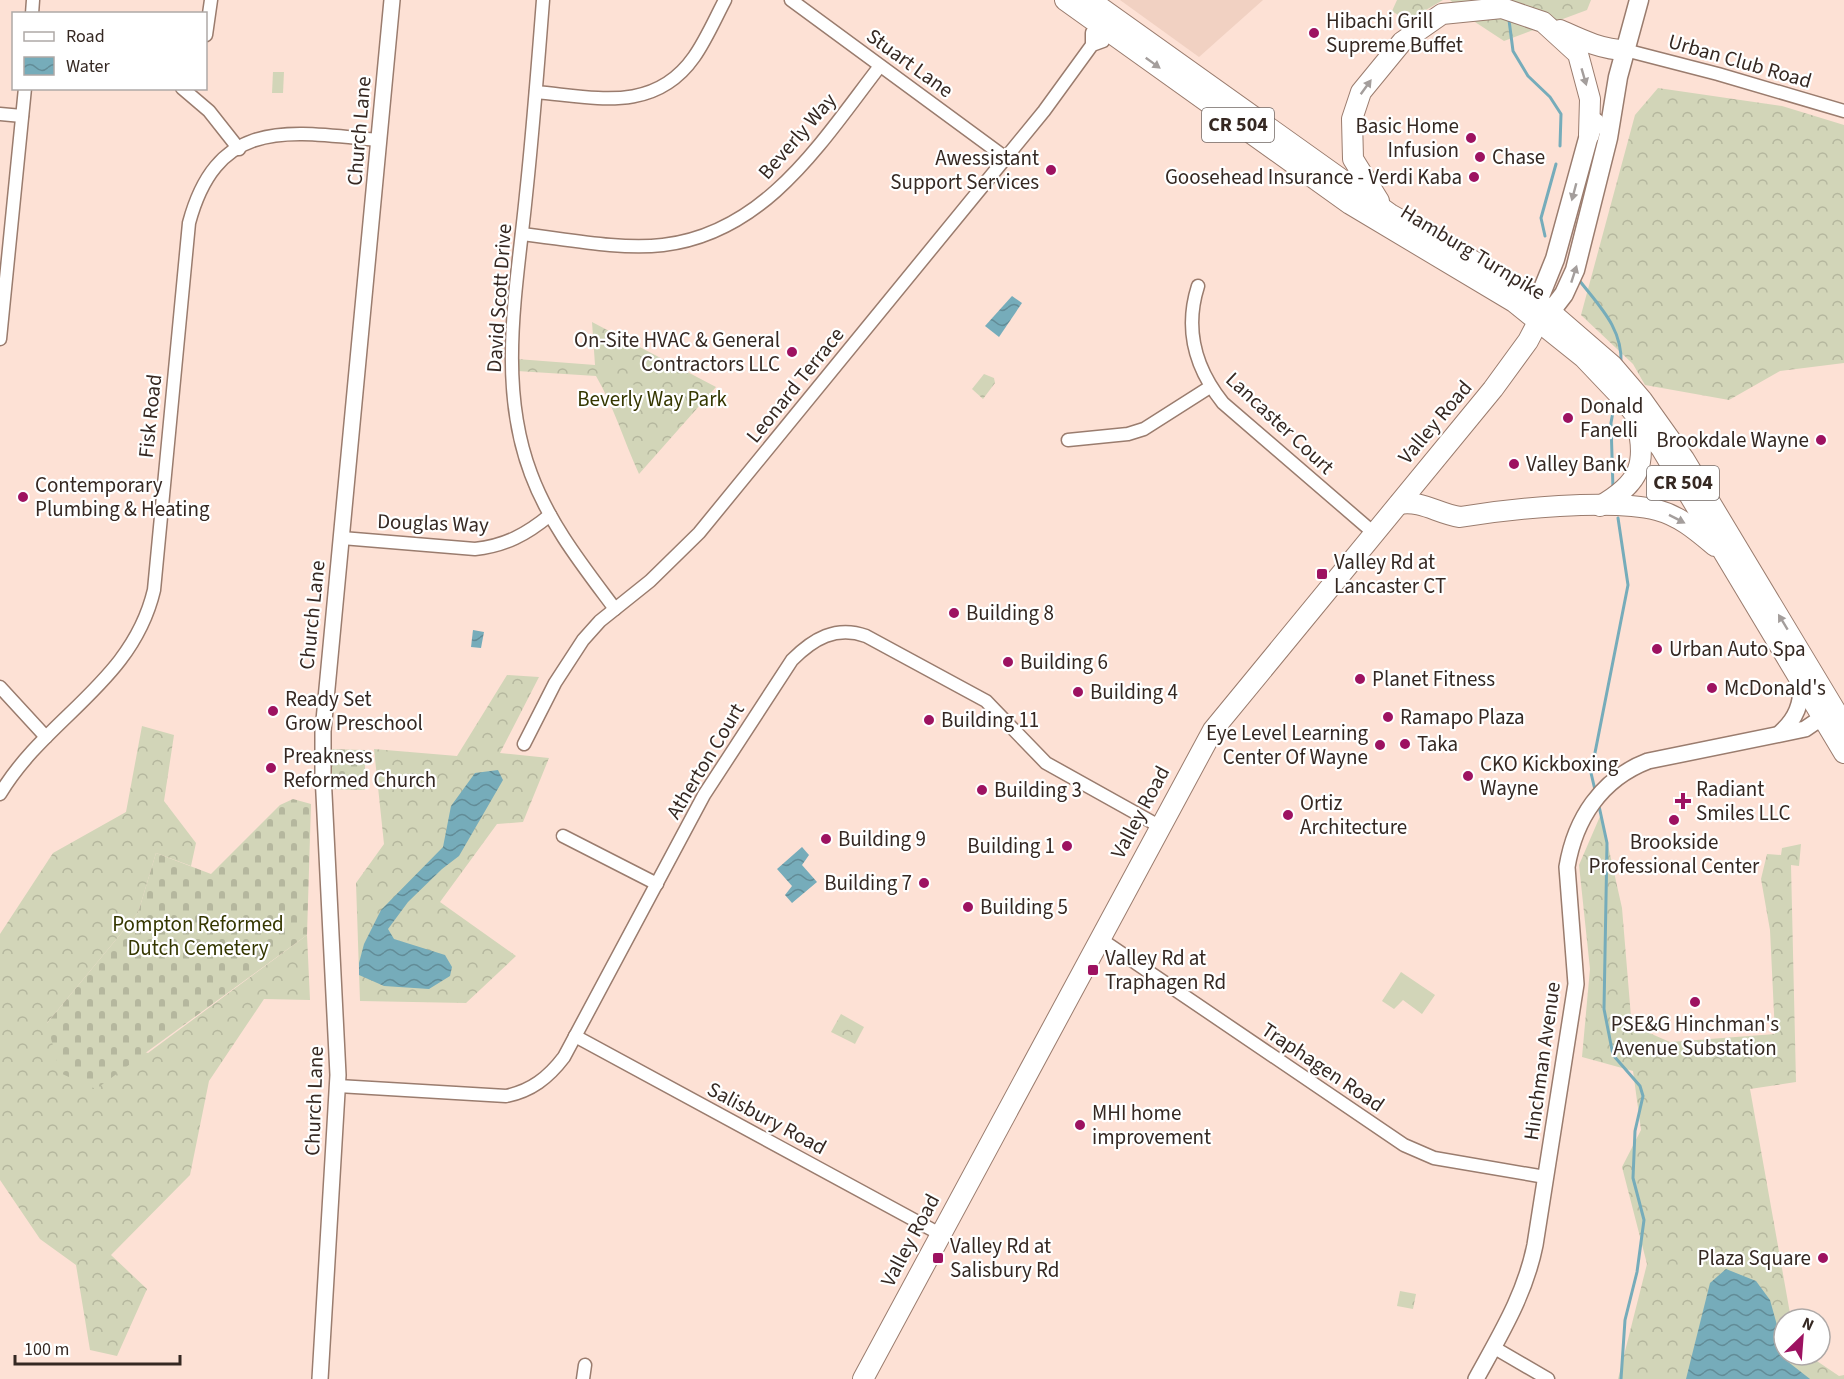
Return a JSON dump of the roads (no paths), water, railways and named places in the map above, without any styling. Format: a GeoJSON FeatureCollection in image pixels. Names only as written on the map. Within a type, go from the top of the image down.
{"type":"FeatureCollection","features":[{"type":"Feature","properties":{"kind":"main road","name":"Hamburg Turnpike"},"geometry":{"type":"LineString","coordinates":[[1065,0],[1350,204],[1494,289],[1543,311],[1584,358],[1621,388],[1661,448],[1802,682],[1834,718],[1844,753]]}},
{"type":"Feature","properties":{"kind":"main road","name":"CR 504"},"geometry":{"type":"LineString","coordinates":[[1090,0],[1390,214],[1484,267],[1543,311]]}},
{"type":"Feature","properties":{"kind":"main road","name":"Valley Road"},"geometry":{"type":"LineString","coordinates":[[863,1379],[1159,826],[1213,730],[1509,369],[1543,311],[1569,287],[1579,256],[1608,138],[1618,77],[1639,0]]}},
{"type":"Feature","properties":{"kind":"main road"},"geometry":{"type":"LineString","coordinates":[[1390,214],[1353,159],[1352,119],[1361,92],[1402,42],[1442,14],[1502,8],[1544,22],[1587,42],[1614,50],[1625,50]]}},
{"type":"Feature","properties":{"kind":"main road"},"geometry":{"type":"LineString","coordinates":[[1544,22],[1578,54],[1590,99],[1589,135]]}},
{"type":"Feature","properties":{"kind":"main road","name":"Valley Road"},"geometry":{"type":"LineString","coordinates":[[1543,311],[1589,135],[1618,77]]}},
{"type":"Feature","properties":{"kind":"main road","name":"CR 504"},"geometry":{"type":"LineString","coordinates":[[1621,388],[1684,459],[1834,718]]}},
{"type":"Feature","properties":{"kind":"main road"},"geometry":{"type":"LineString","coordinates":[[1600,506],[1631,484],[1640,465],[1641,438],[1621,388]]}},
{"type":"Feature","properties":{"kind":"main road"},"geometry":{"type":"LineString","coordinates":[[1415,483],[1450,506],[1479,514]]}},
{"type":"Feature","properties":{"kind":"main road"},"geometry":{"type":"LineString","coordinates":[[1399,504],[1419,503],[1450,516],[1460,517],[1600,506],[1638,507],[1668,514],[1685,522],[1726,556]]}},
{"type":"Feature","properties":{"kind":"street"},"geometry":{"type":"LineString","coordinates":[[207,29],[212,0]]}},
{"type":"Feature","properties":{"kind":"street","name":"Church Lane"},"geometry":{"type":"LineString","coordinates":[[320,1379],[338,1086],[323,730],[392,0]]}},
{"type":"Feature","properties":{"kind":"street","name":"David Scott Drive"},"geometry":{"type":"LineString","coordinates":[[543,0],[513,324],[513,386],[522,445],[531,473],[550,515],[571,550],[615,609]]}},
{"type":"Feature","properties":{"kind":"street"},"geometry":{"type":"LineString","coordinates":[[536,92],[626,99],[654,91],[674,78],[692,60],[725,0]]}},
{"type":"Feature","properties":{"kind":"street","name":"Stuart Lane"},"geometry":{"type":"LineString","coordinates":[[791,0],[1006,158]]}},
{"type":"Feature","properties":{"kind":"street","name":"Leonard Terrace"},"geometry":{"type":"LineString","coordinates":[[524,744],[568,661],[600,621],[650,581],[699,532],[1006,158],[1092,45],[1092,33],[1105,29]]}},
{"type":"Feature","properties":{"kind":"street","name":"Urban Club Road"},"geometry":{"type":"LineString","coordinates":[[1625,50],[1718,74],[1844,111]]}},
{"type":"Feature","properties":{"kind":"street","name":"Beverly Way"},"geometry":{"type":"LineString","coordinates":[[522,234],[650,245],[683,242],[721,229],[764,203],[784,186],[880,66]]}},
{"type":"Feature","properties":{"kind":"street"},"geometry":{"type":"LineString","coordinates":[[0,339],[25,90]]}},
{"type":"Feature","properties":{"kind":"street"},"geometry":{"type":"LineString","coordinates":[[184,90],[209,111],[239,148]]}},
{"type":"Feature","properties":{"kind":"street"},"geometry":{"type":"LineString","coordinates":[[0,114],[22,116]]}},
{"type":"Feature","properties":{"kind":"street","name":"Fisk Road"},"geometry":{"type":"LineString","coordinates":[[0,794],[22,762],[124,658],[139,634],[150,608],[154,590],[189,223],[202,187],[222,161],[239,148],[261,138],[295,132],[379,140]]}},
{"type":"Feature","properties":{"kind":"street","name":"Lancaster Court"},"geometry":{"type":"LineString","coordinates":[[1198,286],[1191,306],[1193,344],[1197,362],[1210,387],[1223,403],[1375,534]]}},
{"type":"Feature","properties":{"kind":"street"},"geometry":{"type":"LineString","coordinates":[[1068,441],[1128,434],[1144,429],[1210,387]]}},
{"type":"Feature","properties":{"kind":"street","name":"Douglas Way"},"geometry":{"type":"LineString","coordinates":[[342,538],[475,549],[492,548],[522,536],[550,515]]}},
{"type":"Feature","properties":{"kind":"street","name":"Atherton Court"},"geometry":{"type":"LineString","coordinates":[[338,1086],[500,1095],[518,1093],[531,1088],[554,1070],[575,1036],[709,788],[792,660],[815,640],[837,632],[866,636],[971,692],[1000,713],[1046,763],[1159,826]]}},
{"type":"Feature","properties":{"kind":"street"},"geometry":{"type":"LineString","coordinates":[[1780,733],[1797,714],[1802,682]]}},
{"type":"Feature","properties":{"kind":"street"},"geometry":{"type":"LineString","coordinates":[[0,687],[46,737]]}},
{"type":"Feature","properties":{"kind":"street","name":"Hinchman Avenue"},"geometry":{"type":"LineString","coordinates":[[1476,1379],[1515,1307],[1530,1267],[1576,984],[1567,867],[1576,832],[1598,795],[1619,775],[1648,761],[1805,729],[1834,718]]}},
{"type":"Feature","properties":{"kind":"street"},"geometry":{"type":"LineString","coordinates":[[563,836],[657,884]]}},
{"type":"Feature","properties":{"kind":"street","name":"Traphagen Road"},"geometry":{"type":"LineString","coordinates":[[1099,938],[1404,1145],[1444,1161],[1545,1177]]}},
{"type":"Feature","properties":{"kind":"street","name":"Salisbury Road"},"geometry":{"type":"LineString","coordinates":[[575,1036],[940,1234]]}},
{"type":"Feature","properties":{"kind":"street"},"geometry":{"type":"LineString","coordinates":[[1493,1347],[1548,1379]]}},
{"type":"Feature","properties":{"kind":"street"},"geometry":{"type":"LineString","coordinates":[[583,1379],[585,1365]]}},
{"type":"Feature","properties":{"kind":"water"},"geometry":{"type":"Polygon","coordinates":[[[1012,296],[1022,303],[999,337],[985,326],[1012,296]]]}},
{"type":"Feature","properties":{"kind":"water"},"geometry":{"type":"Polygon","coordinates":[[[473,630],[484,632],[481,648],[471,647],[473,630]]]}},
{"type":"Feature","properties":{"kind":"water"},"geometry":{"type":"Polygon","coordinates":[[[498,770],[503,780],[459,856],[408,902],[388,929],[394,939],[445,955],[452,967],[450,976],[429,989],[384,986],[359,975],[359,963],[364,944],[381,910],[443,847],[451,806],[475,773],[498,770]]]}},
{"type":"Feature","properties":{"kind":"water"},"geometry":{"type":"Polygon","coordinates":[[[802,847],[809,855],[802,865],[817,882],[792,903],[785,895],[792,886],[777,869],[802,847]]]}},
{"type":"Feature","properties":{"kind":"water"},"geometry":{"type":"Polygon","coordinates":[[[1726,1269],[1756,1281],[1770,1300],[1772,1307],[1772,1367],[1795,1367],[1810,1379],[1686,1379],[1710,1283],[1726,1269]]]}},
{"type":"Feature","properties":{"kind":"waterway"},"geometry":{"type":"LineString","coordinates":[[1509,20],[1513,51],[1528,76],[1550,97],[1561,114],[1560,146]]}},
{"type":"Feature","properties":{"kind":"waterway"},"geometry":{"type":"LineString","coordinates":[[1545,236],[1541,218],[1556,164]]}},
{"type":"Feature","properties":{"kind":"waterway"},"geometry":{"type":"LineString","coordinates":[[1579,280],[1609,319],[1621,351],[1621,364]]}},
{"type":"Feature","properties":{"kind":"waterway"},"geometry":{"type":"LineString","coordinates":[[1613,489],[1611,423],[1615,400]]}},
{"type":"Feature","properties":{"kind":"waterway"},"geometry":{"type":"LineString","coordinates":[[1595,790],[1591,773],[1628,585],[1618,518]]}},
{"type":"Feature","properties":{"kind":"waterway"},"geometry":{"type":"LineString","coordinates":[[1599,806],[1607,843],[1604,1009],[1613,1055],[1640,1086],[1643,1096],[1635,1131],[1633,1178],[1644,1220],[1637,1272],[1625,1320],[1621,1379]]}},
{"type":"Feature","properties":{"kind":"place","name":"Hibachi Grill Supreme Buffet"},"geometry":{"type":"Point","coordinates":[1314,33]}},
{"type":"Feature","properties":{"kind":"place","name":"Basic Home Infusion"},"geometry":{"type":"Point","coordinates":[1471,138]}},
{"type":"Feature","properties":{"kind":"place","name":"Chase"},"geometry":{"type":"Point","coordinates":[1480,157]}},
{"type":"Feature","properties":{"kind":"place","name":"Awessistant Support Services"},"geometry":{"type":"Point","coordinates":[1051,170]}},
{"type":"Feature","properties":{"kind":"place","name":"Goosehead Insurance - Verdi Kaba"},"geometry":{"type":"Point","coordinates":[1474,177]}},
{"type":"Feature","properties":{"kind":"place","name":"On-Site HVAC & General Contractors LLC"},"geometry":{"type":"Point","coordinates":[792,352]}},
{"type":"Feature","properties":{"kind":"place","name":"Donald Fanelli"},"geometry":{"type":"Point","coordinates":[1568,418]}},
{"type":"Feature","properties":{"kind":"place","name":"Brookdale Wayne"},"geometry":{"type":"Point","coordinates":[1821,440]}},
{"type":"Feature","properties":{"kind":"place","name":"Valley Bank"},"geometry":{"type":"Point","coordinates":[1514,464]}},
{"type":"Feature","properties":{"kind":"place","name":"Contemporary Plumbing & Heating"},"geometry":{"type":"Point","coordinates":[23,497]}},
{"type":"Feature","properties":{"kind":"place","name":"Valley Rd at Lancaster CT"},"geometry":{"type":"Point","coordinates":[1322,574]}},
{"type":"Feature","properties":{"kind":"place","name":"Building 8"},"geometry":{"type":"Point","coordinates":[954,613]}},
{"type":"Feature","properties":{"kind":"place","name":"Urban Auto Spa"},"geometry":{"type":"Point","coordinates":[1657,649]}},
{"type":"Feature","properties":{"kind":"place","name":"Building 6"},"geometry":{"type":"Point","coordinates":[1008,662]}},
{"type":"Feature","properties":{"kind":"place","name":"Planet Fitness"},"geometry":{"type":"Point","coordinates":[1360,679]}},
{"type":"Feature","properties":{"kind":"place","name":"McDonald's"},"geometry":{"type":"Point","coordinates":[1712,688]}},
{"type":"Feature","properties":{"kind":"place","name":"Building 4"},"geometry":{"type":"Point","coordinates":[1078,692]}},
{"type":"Feature","properties":{"kind":"place","name":"Ready Set Grow Preschool"},"geometry":{"type":"Point","coordinates":[273,711]}},
{"type":"Feature","properties":{"kind":"place","name":"Ramapo Plaza"},"geometry":{"type":"Point","coordinates":[1388,717]}},
{"type":"Feature","properties":{"kind":"place","name":"Building 11"},"geometry":{"type":"Point","coordinates":[929,720]}},
{"type":"Feature","properties":{"kind":"place","name":"Taka"},"geometry":{"type":"Point","coordinates":[1405,744]}},
{"type":"Feature","properties":{"kind":"place","name":"Eye Level Learning Center Of Wayne"},"geometry":{"type":"Point","coordinates":[1380,745]}},
{"type":"Feature","properties":{"kind":"place","name":"Preakness Reformed Church"},"geometry":{"type":"Point","coordinates":[271,768]}},
{"type":"Feature","properties":{"kind":"place","name":"CKO Kickboxing Wayne"},"geometry":{"type":"Point","coordinates":[1468,776]}},
{"type":"Feature","properties":{"kind":"place","name":"Building 3"},"geometry":{"type":"Point","coordinates":[982,790]}},
{"type":"Feature","properties":{"kind":"place","name":"Radiant Smiles LLC"},"geometry":{"type":"Point","coordinates":[1683,801]}},
{"type":"Feature","properties":{"kind":"place","name":"Ortiz Architecture"},"geometry":{"type":"Point","coordinates":[1288,815]}},
{"type":"Feature","properties":{"kind":"place","name":"Brookside Professional Center"},"geometry":{"type":"Point","coordinates":[1674,820]}},
{"type":"Feature","properties":{"kind":"place","name":"Building 9"},"geometry":{"type":"Point","coordinates":[826,839]}},
{"type":"Feature","properties":{"kind":"place","name":"Building 1"},"geometry":{"type":"Point","coordinates":[1067,846]}},
{"type":"Feature","properties":{"kind":"place","name":"Building 7"},"geometry":{"type":"Point","coordinates":[924,883]}},
{"type":"Feature","properties":{"kind":"place","name":"Building 5"},"geometry":{"type":"Point","coordinates":[968,907]}},
{"type":"Feature","properties":{"kind":"place","name":"Valley Rd at Traphagen Rd"},"geometry":{"type":"Point","coordinates":[1093,970]}},
{"type":"Feature","properties":{"kind":"place","name":"PSE&G Hinchman's Avenue Substation"},"geometry":{"type":"Point","coordinates":[1695,1002]}},
{"type":"Feature","properties":{"kind":"place","name":"MHI home improvement"},"geometry":{"type":"Point","coordinates":[1080,1125]}},
{"type":"Feature","properties":{"kind":"place","name":"Valley Rd at Salisbury Rd"},"geometry":{"type":"Point","coordinates":[938,1258]}},
{"type":"Feature","properties":{"kind":"place","name":"Plaza Square"},"geometry":{"type":"Point","coordinates":[1823,1258]}},
{"type":"Feature","properties":{"kind":"park label","name":"Beverly Way Park"},"geometry":{"type":"Point","coordinates":[652,399]}},
{"type":"Feature","properties":{"kind":"park label","name":"Pompton Reformed Dutch Cemetery"},"geometry":{"type":"Point","coordinates":[198,936]}}]}
